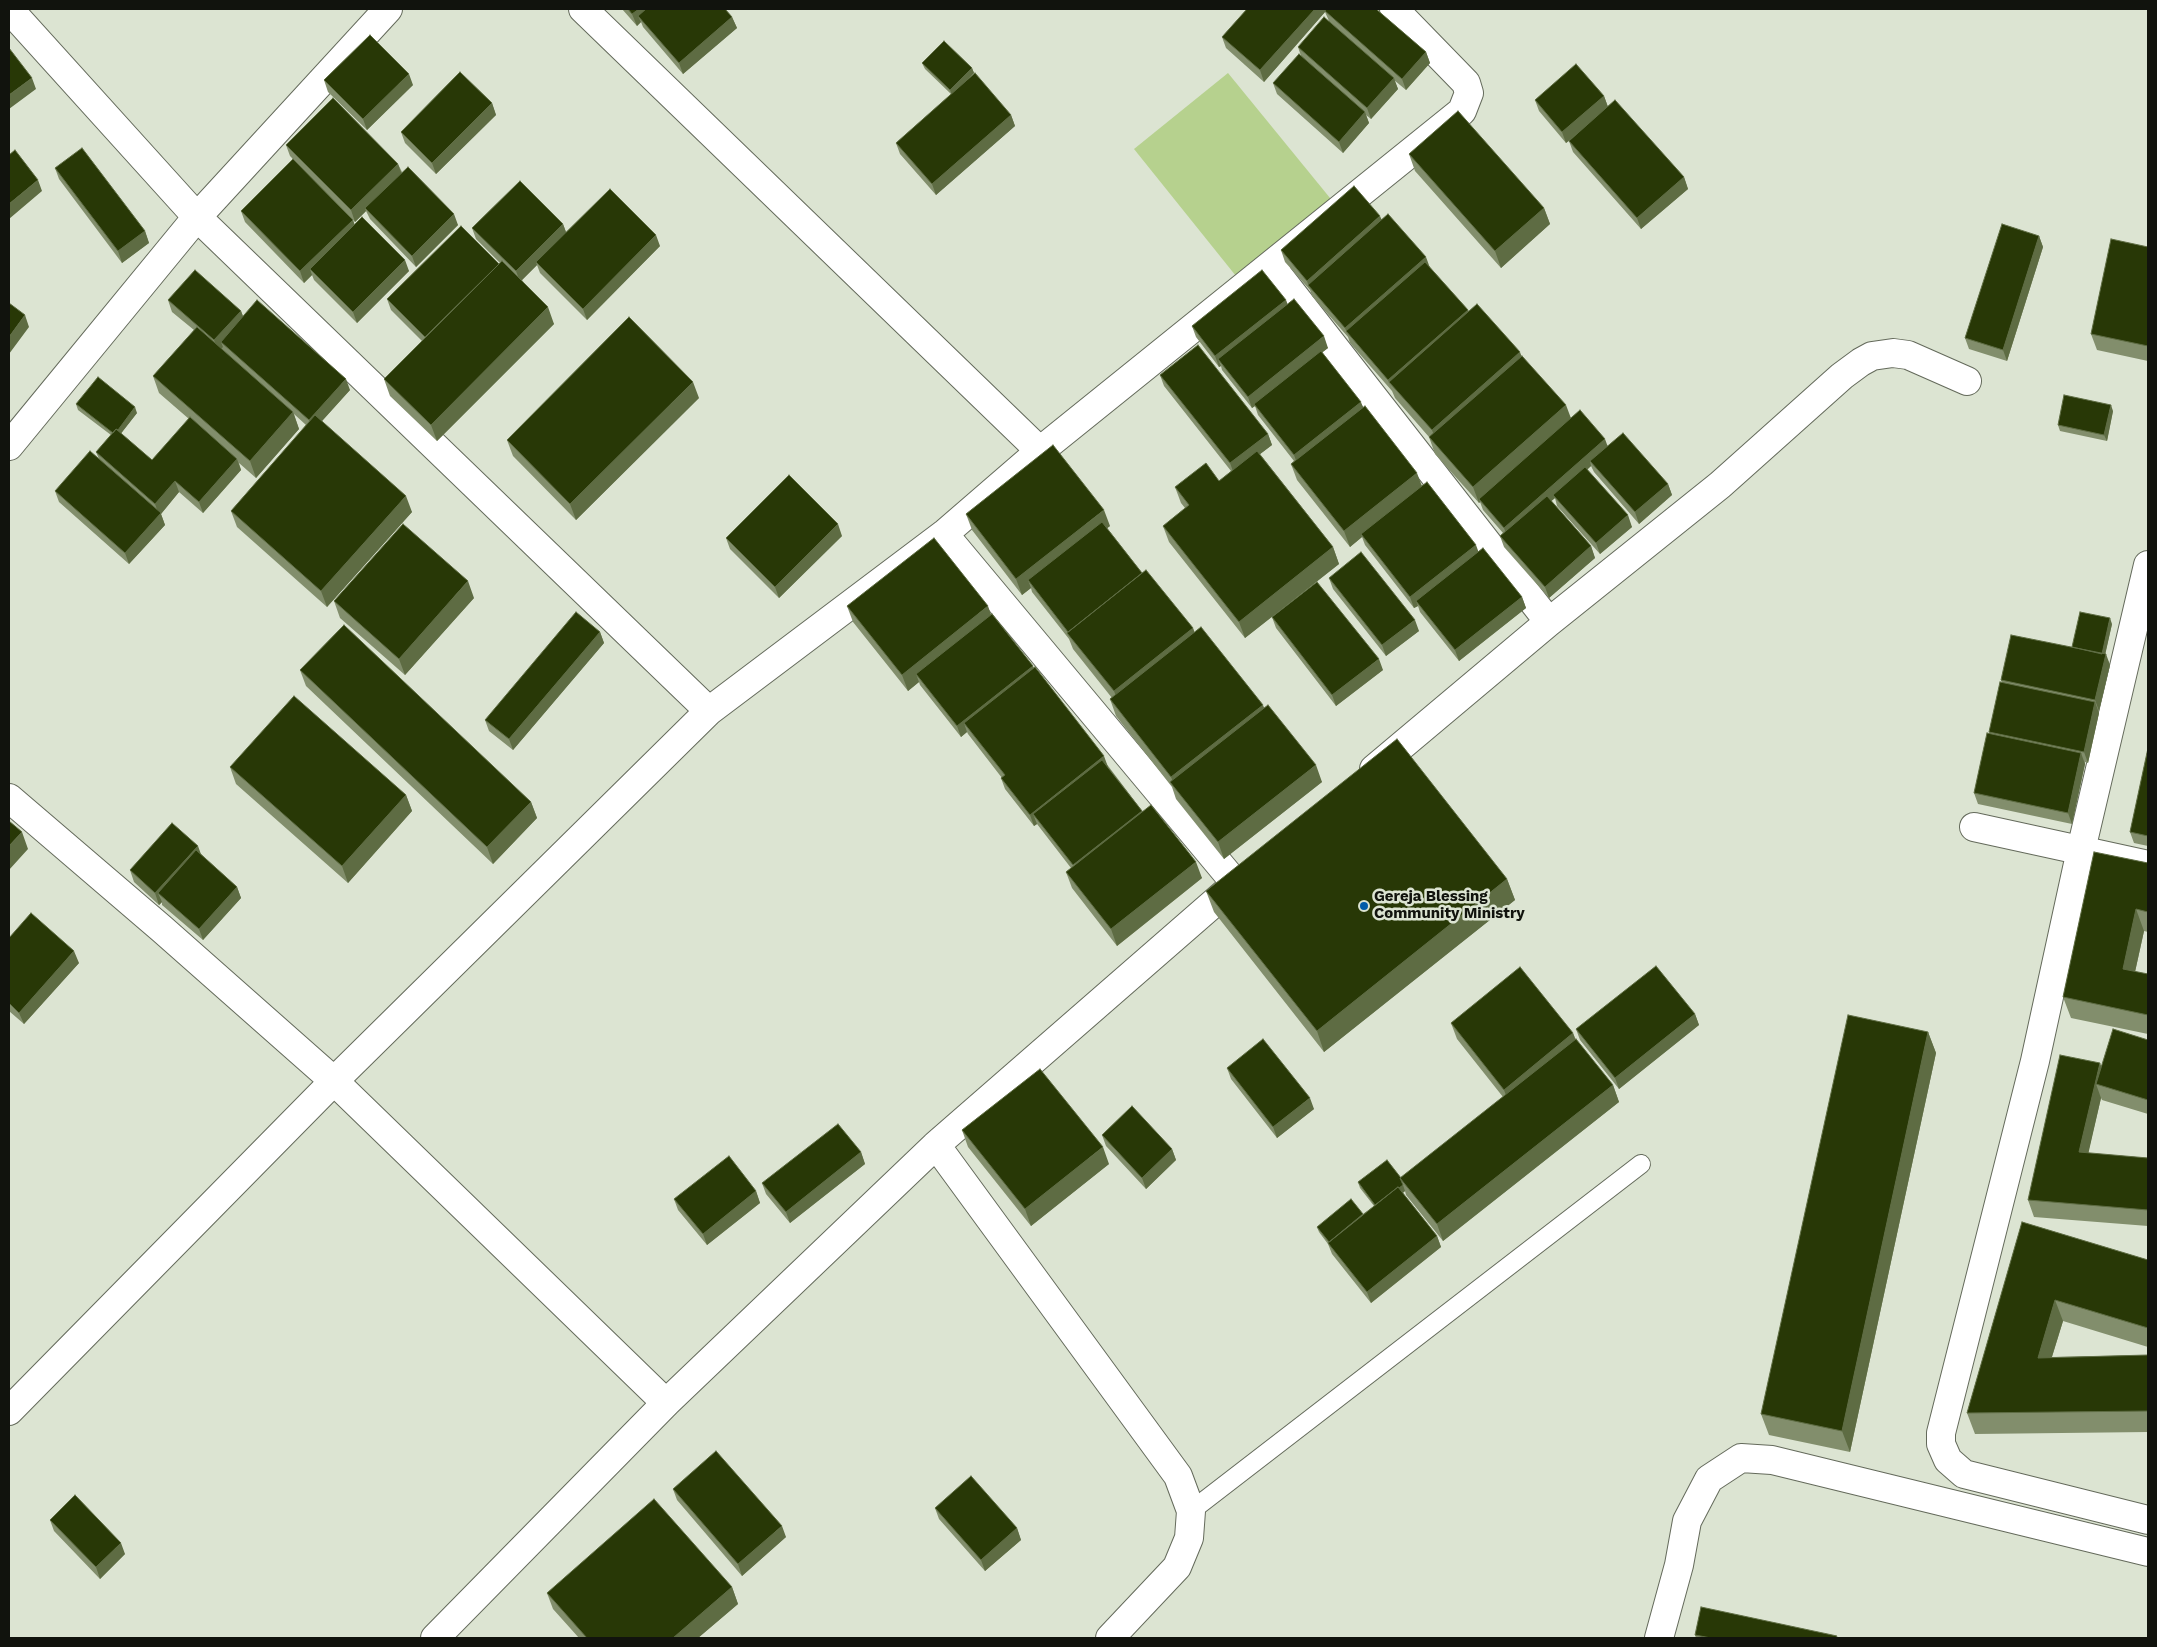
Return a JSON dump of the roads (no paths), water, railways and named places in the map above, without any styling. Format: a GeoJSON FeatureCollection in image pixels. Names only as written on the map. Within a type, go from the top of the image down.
{"type":"FeatureCollection","features":[{"type":"Feature","properties":{"kind":"street"},"geometry":{"type":"LineString","coordinates":[[9,9],[198,217],[709,711]]}},
{"type":"Feature","properties":{"kind":"street"},"geometry":{"type":"LineString","coordinates":[[9,446],[198,217],[388,9]]}},
{"type":"Feature","properties":{"kind":"street"},"geometry":{"type":"LineString","coordinates":[[583,9],[1040,451]]}},
{"type":"Feature","properties":{"kind":"street"},"geometry":{"type":"LineString","coordinates":[[9,1411],[334,1081],[709,711],[944,534],[1040,451],[1462,111],[1469,93],[1466,83],[1394,9]]}},
{"type":"Feature","properties":{"kind":"street"},"geometry":{"type":"LineString","coordinates":[[1271,266],[1549,622]]}},
{"type":"Feature","properties":{"kind":"street"},"geometry":{"type":"LineString","coordinates":[[1358,782],[1549,622],[1720,485],[1842,376],[1861,362],[1872,356],[1893,353],[1908,356],[1967,381]]}},
{"type":"Feature","properties":{"kind":"street"},"geometry":{"type":"LineString","coordinates":[[944,534],[1236,884]]}},
{"type":"Feature","properties":{"kind":"street"},"geometry":{"type":"LineString","coordinates":[[2148,565],[2081,850],[2036,1061],[1941,1433],[1941,1444],[1948,1460],[1964,1474],[2148,1520]]}},
{"type":"Feature","properties":{"kind":"street"},"geometry":{"type":"LineString","coordinates":[[9,798],[162,929],[334,1081],[666,1403]]}},
{"type":"Feature","properties":{"kind":"street"},"geometry":{"type":"LineString","coordinates":[[1974,826],[2148,865]]}},
{"type":"Feature","properties":{"kind":"street"},"geometry":{"type":"LineString","coordinates":[[435,1638],[666,1403],[936,1145],[1258,865]]}},
{"type":"Feature","properties":{"kind":"street"},"geometry":{"type":"LineString","coordinates":[[936,1145],[1178,1476],[1191,1511],[1189,1538],[1177,1567],[1110,1638]]}},
{"type":"Feature","properties":{"kind":"street"},"geometry":{"type":"LineString","coordinates":[[1659,1638],[1680,1565],[1687,1521],[1709,1478],[1741,1458],[1772,1460],[2148,1552]]}},
{"type":"Feature","properties":{"kind":"lane"},"geometry":{"type":"LineString","coordinates":[[1191,1511],[1641,1164]]}},
{"type":"Feature","properties":{"kind":"place","name":"Gereja Blessing Community Ministry"},"geometry":{"type":"Point","coordinates":[1364,906]}}]}
